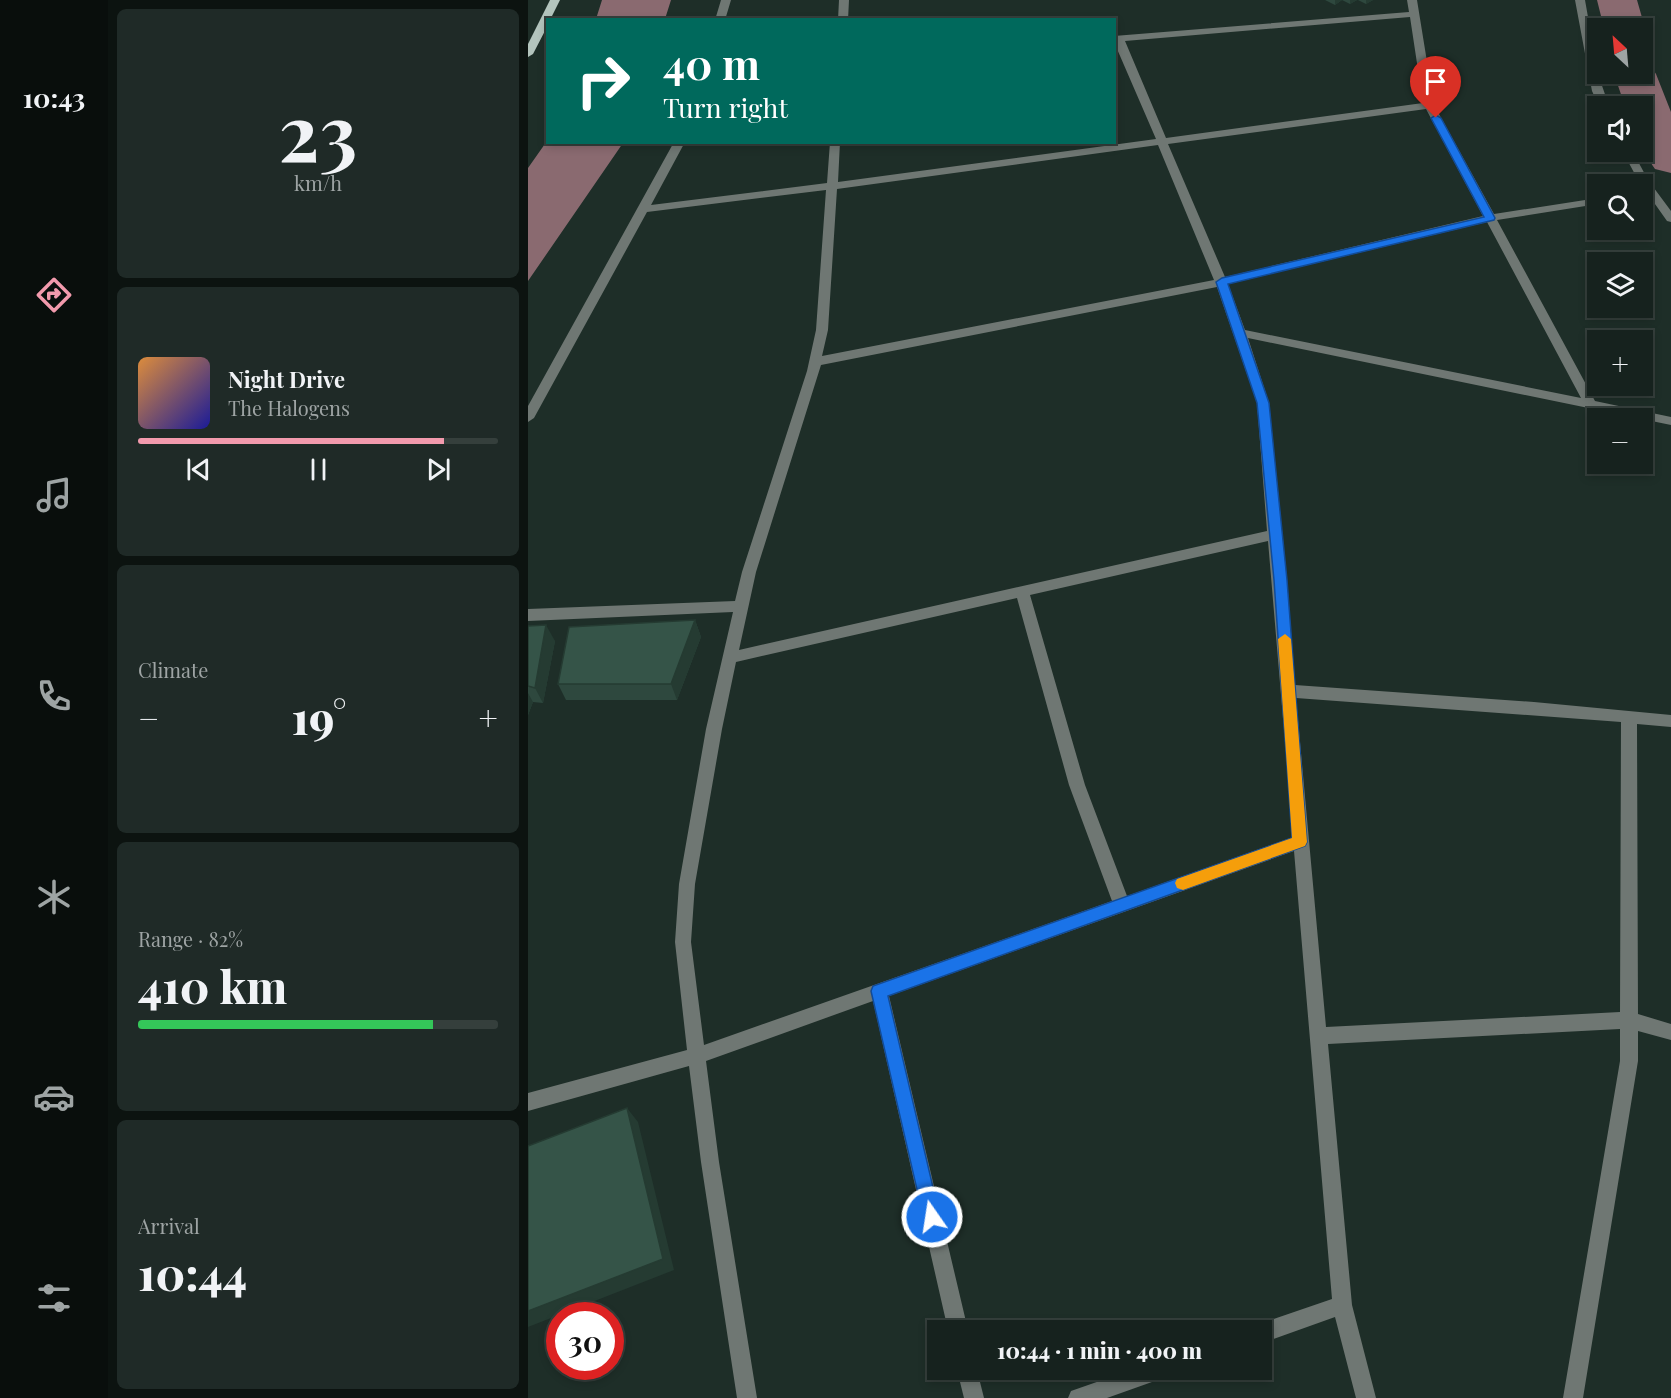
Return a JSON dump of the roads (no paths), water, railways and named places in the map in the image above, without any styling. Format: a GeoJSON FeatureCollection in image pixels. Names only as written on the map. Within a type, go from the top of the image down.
{"type":"FeatureCollection","features":[{"type":"Feature","properties":{"kind":"main road"},"geometry":{"type":"LineString","coordinates":[[528,54],[555,0]]}},
{"type":"Feature","properties":{"kind":"street"},"geometry":{"type":"LineString","coordinates":[[721,18],[726,0]]}},
{"type":"Feature","properties":{"kind":"street"},"geometry":{"type":"LineString","coordinates":[[843,18],[844,0]]}},
{"type":"Feature","properties":{"kind":"street"},"geometry":{"type":"LineString","coordinates":[[1412,0],[1430,105],[1590,403]]}},
{"type":"Feature","properties":{"kind":"street"},"geometry":{"type":"LineString","coordinates":[[1580,0],[1599,96]]}},
{"type":"Feature","properties":{"kind":"street"},"geometry":{"type":"LineString","coordinates":[[1366,1398],[1342,1305],[1263,403],[1222,282],[1164,141],[1117,39],[1414,14]]}},
{"type":"Feature","properties":{"kind":"street"},"geometry":{"type":"LineString","coordinates":[[643,209],[832,186],[1430,105]]}},
{"type":"Feature","properties":{"kind":"street"},"geometry":{"type":"LineString","coordinates":[[528,418],[679,144]]}},
{"type":"Feature","properties":{"kind":"street"},"geometry":{"type":"LineString","coordinates":[[747,1398],[696,1056],[682,942],[687,884],[714,729],[741,606],[749,572],[815,362],[822,330],[835,144]]}},
{"type":"Feature","properties":{"kind":"street"},"geometry":{"type":"LineString","coordinates":[[1653,199],[1671,219]]}},
{"type":"Feature","properties":{"kind":"street"},"geometry":{"type":"LineString","coordinates":[[815,362],[1222,282],[1490,218],[1587,203]]}},
{"type":"Feature","properties":{"kind":"street"},"geometry":{"type":"LineString","coordinates":[[1241,333],[1671,421]]}},
{"type":"Feature","properties":{"kind":"street"},"geometry":{"type":"LineString","coordinates":[[730,658],[1276,534]]}},
{"type":"Feature","properties":{"kind":"street"},"geometry":{"type":"LineString","coordinates":[[1022,592],[1077,785],[1122,905]]}},
{"type":"Feature","properties":{"kind":"street"},"geometry":{"type":"LineString","coordinates":[[528,615],[741,606]]}},
{"type":"Feature","properties":{"kind":"street"},"geometry":{"type":"LineString","coordinates":[[1289,691],[1534,708],[1671,721]]}},
{"type":"Feature","properties":{"kind":"street"},"geometry":{"type":"LineString","coordinates":[[1573,1398],[1629,1061],[1629,717]]}},
{"type":"Feature","properties":{"kind":"street"},"geometry":{"type":"LineString","coordinates":[[528,1102],[696,1056],[1300,842]]}},
{"type":"Feature","properties":{"kind":"street"},"geometry":{"type":"LineString","coordinates":[[879,991],[956,1320]]}},
{"type":"Feature","properties":{"kind":"street"},"geometry":{"type":"LineString","coordinates":[[1317,1036],[1629,1020],[1671,1032]]}},
{"type":"Feature","properties":{"kind":"street"},"geometry":{"type":"LineString","coordinates":[[1272,1330],[1342,1305]]}},
{"type":"Feature","properties":{"kind":"street"},"geometry":{"type":"LineString","coordinates":[[970,1380],[974,1398]]}},
{"type":"Feature","properties":{"kind":"street"},"geometry":{"type":"LineString","coordinates":[[1078,1398],[1130,1380]]}},
{"type":"Feature","properties":{"kind":"waterway"},"geometry":{"type":"LineString","coordinates":[[1617,0],[1622,18]]}},
{"type":"Feature","properties":{"kind":"waterway"},"geometry":{"type":"LineString","coordinates":[[1638,84],[1671,159]]}}]}
